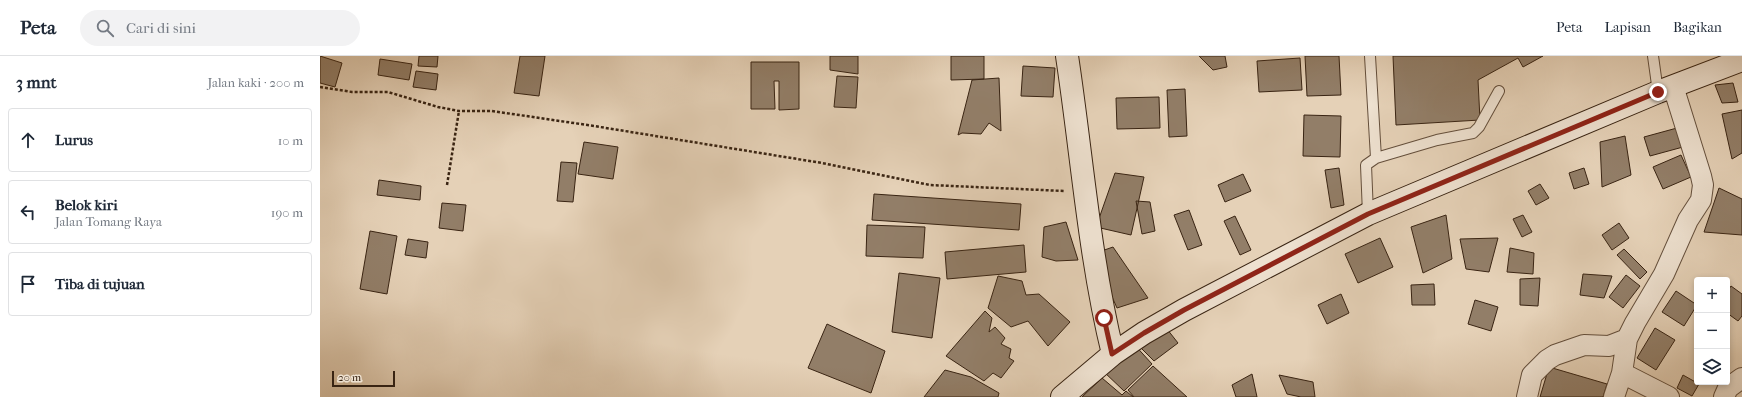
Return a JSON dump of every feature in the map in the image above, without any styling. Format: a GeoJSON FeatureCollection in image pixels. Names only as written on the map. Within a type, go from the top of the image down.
{"type":"FeatureCollection","features":[{"type":"Feature","properties":{"kind":"main road"},"geometry":{"type":"LineString","coordinates":[[1066,56],[1093,254],[1112,354]]}},
{"type":"Feature","properties":{"kind":"main road"},"geometry":{"type":"LineString","coordinates":[[1062,397],[1112,354],[1144,333],[1184,310],[1371,213],[1734,60]]}},
{"type":"Feature","properties":{"kind":"street"},"geometry":{"type":"LineString","coordinates":[[1614,397],[1622,373],[1627,339],[1664,274],[1688,220],[1701,200],[1703,185],[1701,176],[1665,89]]}},
{"type":"Feature","properties":{"kind":"street"},"geometry":{"type":"LineString","coordinates":[[1527,397],[1532,376],[1547,360],[1555,355],[1584,345],[1609,346],[1627,339]]}},
{"type":"Feature","properties":{"kind":"street"},"geometry":{"type":"LineString","coordinates":[[1622,373],[1669,397]]}},
{"type":"Feature","properties":{"kind":"street"},"geometry":{"type":"LineString","coordinates":[[1724,397],[1728,388],[1742,378]]}},
{"type":"Feature","properties":{"kind":"lane"},"geometry":{"type":"LineString","coordinates":[[1370,56],[1374,159],[1371,213]]}},
{"type":"Feature","properties":{"kind":"lane"},"geometry":{"type":"LineString","coordinates":[[1653,56],[1665,89]]}},
{"type":"Feature","properties":{"kind":"lane"},"geometry":{"type":"LineString","coordinates":[[1374,159],[1437,140],[1473,133],[1479,127],[1499,91]]}},
{"type":"Feature","properties":{"kind":"path"},"geometry":{"type":"LineString","coordinates":[[320,87],[352,92],[388,92],[438,107],[458,111],[492,111],[570,123],[822,163],[930,185],[1085,191]]}},
{"type":"Feature","properties":{"kind":"path"},"geometry":{"type":"LineString","coordinates":[[447,185],[458,111]]}},
{"type":"Feature","properties":{"kind":"building"},"geometry":{"type":"Polygon","coordinates":[[[320,56],[342,63],[335,87],[320,83],[320,56]]]}},
{"type":"Feature","properties":{"kind":"building"},"geometry":{"type":"Polygon","coordinates":[[[419,56],[438,56],[437,67],[418,66],[419,56]]]}},
{"type":"Feature","properties":{"kind":"building"},"geometry":{"type":"Polygon","coordinates":[[[520,56],[545,56],[539,96],[514,93],[520,56]]]}},
{"type":"Feature","properties":{"kind":"building"},"geometry":{"type":"Polygon","coordinates":[[[830,56],[858,56],[858,74],[830,70],[830,56]]]}},
{"type":"Feature","properties":{"kind":"building"},"geometry":{"type":"Polygon","coordinates":[[[951,56],[984,56],[984,79],[951,80],[951,56]]]}},
{"type":"Feature","properties":{"kind":"building"},"geometry":{"type":"Polygon","coordinates":[[[1199,56],[1225,56],[1227,67],[1213,70],[1199,56]]]}},
{"type":"Feature","properties":{"kind":"building"},"geometry":{"type":"Polygon","coordinates":[[[1305,56],[1339,56],[1341,95],[1307,96],[1305,56]]]}},
{"type":"Feature","properties":{"kind":"building"},"geometry":{"type":"Polygon","coordinates":[[[1393,56],[1543,56],[1523,67],[1518,58],[1478,80],[1480,120],[1396,125],[1393,56]]]}},
{"type":"Feature","properties":{"kind":"building"},"geometry":{"type":"Polygon","coordinates":[[[1300,58],[1302,90],[1259,92],[1257,61],[1300,58]]]}},
{"type":"Feature","properties":{"kind":"building"},"geometry":{"type":"Polygon","coordinates":[[[380,59],[412,64],[409,80],[378,75],[380,59]]]}},
{"type":"Feature","properties":{"kind":"building"},"geometry":{"type":"Polygon","coordinates":[[[751,62],[799,62],[799,109],[779,110],[779,81],[774,81],[775,109],[751,109],[751,62]]]}},
{"type":"Feature","properties":{"kind":"building"},"geometry":{"type":"Polygon","coordinates":[[[1023,66],[1055,68],[1053,97],[1021,96],[1023,66]]]}},
{"type":"Feature","properties":{"kind":"building"},"geometry":{"type":"Polygon","coordinates":[[[416,71],[438,74],[436,90],[413,87],[416,71]]]}},
{"type":"Feature","properties":{"kind":"building"},"geometry":{"type":"Polygon","coordinates":[[[837,76],[858,77],[856,108],[834,107],[837,76]]]}},
{"type":"Feature","properties":{"kind":"building"},"geometry":{"type":"Polygon","coordinates":[[[999,78],[1001,131],[989,123],[981,134],[962,133],[958,135],[972,80],[999,78]]]}},
{"type":"Feature","properties":{"kind":"building"},"geometry":{"type":"Polygon","coordinates":[[[1733,83],[1738,102],[1722,103],[1715,85],[1733,83]]]}},
{"type":"Feature","properties":{"kind":"building"},"geometry":{"type":"Polygon","coordinates":[[[1185,89],[1187,136],[1169,137],[1167,90],[1185,89]]]}},
{"type":"Feature","properties":{"kind":"building"},"geometry":{"type":"Polygon","coordinates":[[[1159,97],[1160,128],[1117,129],[1116,98],[1159,97]]]}},
{"type":"Feature","properties":{"kind":"building"},"geometry":{"type":"Polygon","coordinates":[[[1742,110],[1742,153],[1732,159],[1722,114],[1742,110]]]}},
{"type":"Feature","properties":{"kind":"building"},"geometry":{"type":"Polygon","coordinates":[[[1304,115],[1341,116],[1340,157],[1303,156],[1304,115]]]}},
{"type":"Feature","properties":{"kind":"building"},"geometry":{"type":"Polygon","coordinates":[[[1677,128],[1683,147],[1650,156],[1644,137],[1677,128]]]}},
{"type":"Feature","properties":{"kind":"building"},"geometry":{"type":"Polygon","coordinates":[[[1625,136],[1631,175],[1602,187],[1600,142],[1625,136]]]}},
{"type":"Feature","properties":{"kind":"building"},"geometry":{"type":"Polygon","coordinates":[[[584,142],[618,147],[613,179],[578,174],[584,142]]]}},
{"type":"Feature","properties":{"kind":"building"},"geometry":{"type":"Polygon","coordinates":[[[1681,155],[1691,177],[1663,189],[1653,167],[1681,155]]]}},
{"type":"Feature","properties":{"kind":"building"},"geometry":{"type":"Polygon","coordinates":[[[561,162],[577,163],[573,202],[557,201],[561,162]]]}},
{"type":"Feature","properties":{"kind":"building"},"geometry":{"type":"Polygon","coordinates":[[[1339,168],[1344,205],[1331,208],[1325,170],[1339,168]]]}},
{"type":"Feature","properties":{"kind":"building"},"geometry":{"type":"Polygon","coordinates":[[[1584,168],[1589,184],[1574,189],[1569,173],[1584,168]]]}},
{"type":"Feature","properties":{"kind":"building"},"geometry":{"type":"Polygon","coordinates":[[[1115,173],[1144,177],[1131,235],[1096,227],[1115,173]]]}},
{"type":"Feature","properties":{"kind":"building"},"geometry":{"type":"Polygon","coordinates":[[[1243,174],[1251,191],[1225,202],[1218,185],[1243,174]]]}},
{"type":"Feature","properties":{"kind":"building"},"geometry":{"type":"Polygon","coordinates":[[[379,180],[421,186],[420,200],[377,195],[379,180]]]}},
{"type":"Feature","properties":{"kind":"building"},"geometry":{"type":"Polygon","coordinates":[[[1540,184],[1549,198],[1536,205],[1528,191],[1540,184]]]}},
{"type":"Feature","properties":{"kind":"building"},"geometry":{"type":"Polygon","coordinates":[[[1719,188],[1742,199],[1742,235],[1704,232],[1719,188]]]}},
{"type":"Feature","properties":{"kind":"building"},"geometry":{"type":"Polygon","coordinates":[[[874,194],[1021,204],[1019,230],[872,220],[874,194]]]}},
{"type":"Feature","properties":{"kind":"building"},"geometry":{"type":"Polygon","coordinates":[[[1136,201],[1150,202],[1155,231],[1142,234],[1136,201]]]}},
{"type":"Feature","properties":{"kind":"building"},"geometry":{"type":"Polygon","coordinates":[[[442,203],[466,205],[463,231],[439,228],[442,203]]]}},
{"type":"Feature","properties":{"kind":"building"},"geometry":{"type":"Polygon","coordinates":[[[1189,210],[1202,245],[1188,250],[1174,215],[1189,210]]]}},
{"type":"Feature","properties":{"kind":"building"},"geometry":{"type":"Polygon","coordinates":[[[1446,215],[1452,259],[1423,273],[1411,227],[1446,215]]]}},
{"type":"Feature","properties":{"kind":"building"},"geometry":{"type":"Polygon","coordinates":[[[1523,215],[1532,232],[1522,237],[1513,219],[1523,215]]]}},
{"type":"Feature","properties":{"kind":"building"},"geometry":{"type":"Polygon","coordinates":[[[1235,216],[1251,250],[1240,255],[1224,221],[1235,216]]]}},
{"type":"Feature","properties":{"kind":"building"},"geometry":{"type":"Polygon","coordinates":[[[1066,222],[1078,260],[1056,261],[1042,257],[1044,227],[1066,222]]]}},
{"type":"Feature","properties":{"kind":"building"},"geometry":{"type":"Polygon","coordinates":[[[1619,223],[1629,238],[1612,250],[1602,235],[1619,223]]]}},
{"type":"Feature","properties":{"kind":"building"},"geometry":{"type":"Polygon","coordinates":[[[867,225],[925,227],[923,258],[866,256],[867,225]]]}},
{"type":"Feature","properties":{"kind":"building"},"geometry":{"type":"Polygon","coordinates":[[[370,231],[397,236],[387,294],[360,289],[370,231]]]}},
{"type":"Feature","properties":{"kind":"building"},"geometry":{"type":"Polygon","coordinates":[[[1380,238],[1393,267],[1358,283],[1345,254],[1380,238]]]}},
{"type":"Feature","properties":{"kind":"building"},"geometry":{"type":"Polygon","coordinates":[[[1498,238],[1489,272],[1466,269],[1460,239],[1498,238]]]}},
{"type":"Feature","properties":{"kind":"building"},"geometry":{"type":"Polygon","coordinates":[[[408,239],[428,242],[426,258],[405,255],[408,239]]]}},
{"type":"Feature","properties":{"kind":"building"},"geometry":{"type":"Polygon","coordinates":[[[1024,245],[1026,272],[947,279],[945,252],[1024,245]]]}},
{"type":"Feature","properties":{"kind":"building"},"geometry":{"type":"Polygon","coordinates":[[[1113,247],[1148,298],[1117,308],[1093,254],[1113,247]]]}},
{"type":"Feature","properties":{"kind":"building"},"geometry":{"type":"Polygon","coordinates":[[[1510,248],[1534,253],[1533,274],[1507,272],[1510,248]]]}},
{"type":"Feature","properties":{"kind":"building"},"geometry":{"type":"Polygon","coordinates":[[[1624,249],[1647,272],[1640,279],[1617,255],[1624,249]]]}},
{"type":"Feature","properties":{"kind":"building"},"geometry":{"type":"Polygon","coordinates":[[[899,273],[940,278],[932,338],[892,332],[899,273]]]}},
{"type":"Feature","properties":{"kind":"building"},"geometry":{"type":"Polygon","coordinates":[[[1583,274],[1612,276],[1604,298],[1580,295],[1583,274]]]}},
{"type":"Feature","properties":{"kind":"building"},"geometry":{"type":"Polygon","coordinates":[[[1626,275],[1640,286],[1623,308],[1609,297],[1626,275]]]}},
{"type":"Feature","properties":{"kind":"building"},"geometry":{"type":"Polygon","coordinates":[[[998,276],[1022,281],[1026,295],[1039,294],[1070,322],[1048,346],[1028,321],[1011,327],[988,308],[998,276]]]}},
{"type":"Feature","properties":{"kind":"building"},"geometry":{"type":"Polygon","coordinates":[[[1540,278],[1538,306],[1520,305],[1520,279],[1540,278]]]}},
{"type":"Feature","properties":{"kind":"building"},"geometry":{"type":"Polygon","coordinates":[[[1434,284],[1435,305],[1412,305],[1411,285],[1434,284]]]}},
{"type":"Feature","properties":{"kind":"building"},"geometry":{"type":"Polygon","coordinates":[[[1731,286],[1742,294],[1742,316],[1738,321],[1730,315],[1731,286]]]}},
{"type":"Feature","properties":{"kind":"building"},"geometry":{"type":"Polygon","coordinates":[[[1676,291],[1694,303],[1694,310],[1684,326],[1662,312],[1676,291]]]}},
{"type":"Feature","properties":{"kind":"building"},"geometry":{"type":"Polygon","coordinates":[[[1341,294],[1349,313],[1327,324],[1318,305],[1341,294]]]}},
{"type":"Feature","properties":{"kind":"building"},"geometry":{"type":"Polygon","coordinates":[[[1475,300],[1498,307],[1491,331],[1468,324],[1475,300]]]}},
{"type":"Feature","properties":{"kind":"building"},"geometry":{"type":"Polygon","coordinates":[[[985,311],[992,318],[989,332],[995,327],[1005,338],[1001,344],[1011,349],[1009,358],[1014,361],[1001,378],[993,373],[984,381],[946,356],[985,311]]]}},
{"type":"Feature","properties":{"kind":"building"},"geometry":{"type":"Polygon","coordinates":[[[827,324],[885,351],[871,393],[808,368],[827,324]]]}},
{"type":"Feature","properties":{"kind":"building"},"geometry":{"type":"Polygon","coordinates":[[[1655,328],[1675,340],[1656,370],[1637,358],[1655,328]]]}},
{"type":"Feature","properties":{"kind":"building"},"geometry":{"type":"Polygon","coordinates":[[[1167,329],[1178,343],[1154,361],[1136,343],[1167,329]]]}},
{"type":"Feature","properties":{"kind":"building"},"geometry":{"type":"Polygon","coordinates":[[[1132,342],[1152,364],[1124,391],[1103,371],[1132,342]]]}},
{"type":"Feature","properties":{"kind":"building"},"geometry":{"type":"Polygon","coordinates":[[[1153,366],[1187,397],[1134,397],[1128,390],[1153,366]]]}},
{"type":"Feature","properties":{"kind":"building"},"geometry":{"type":"Polygon","coordinates":[[[1549,367],[1607,384],[1603,397],[1540,397],[1549,367]]]}},
{"type":"Feature","properties":{"kind":"building"},"geometry":{"type":"Polygon","coordinates":[[[945,370],[971,377],[999,393],[998,397],[924,397],[945,370]]]}},
{"type":"Feature","properties":{"kind":"building"},"geometry":{"type":"Polygon","coordinates":[[[1252,374],[1257,397],[1236,397],[1232,385],[1252,374]]]}},
{"type":"Feature","properties":{"kind":"building"},"geometry":{"type":"Polygon","coordinates":[[[1279,375],[1313,382],[1315,397],[1301,397],[1287,394],[1279,375]]]}},
{"type":"Feature","properties":{"kind":"building"},"geometry":{"type":"Polygon","coordinates":[[[1683,375],[1694,381],[1694,385],[1698,385],[1692,396],[1677,388],[1683,375]]]}},
{"type":"Feature","properties":{"kind":"building"},"geometry":{"type":"Polygon","coordinates":[[[1102,378],[1122,395],[1126,391],[1133,397],[1082,397],[1102,378]]]}},
{"type":"Feature","properties":{"kind":"route"},"geometry":{"type":"LineString","coordinates":[[1104,318],[1112,354],[1144,333],[1184,310],[1368,214],[1658,92]]}}]}
